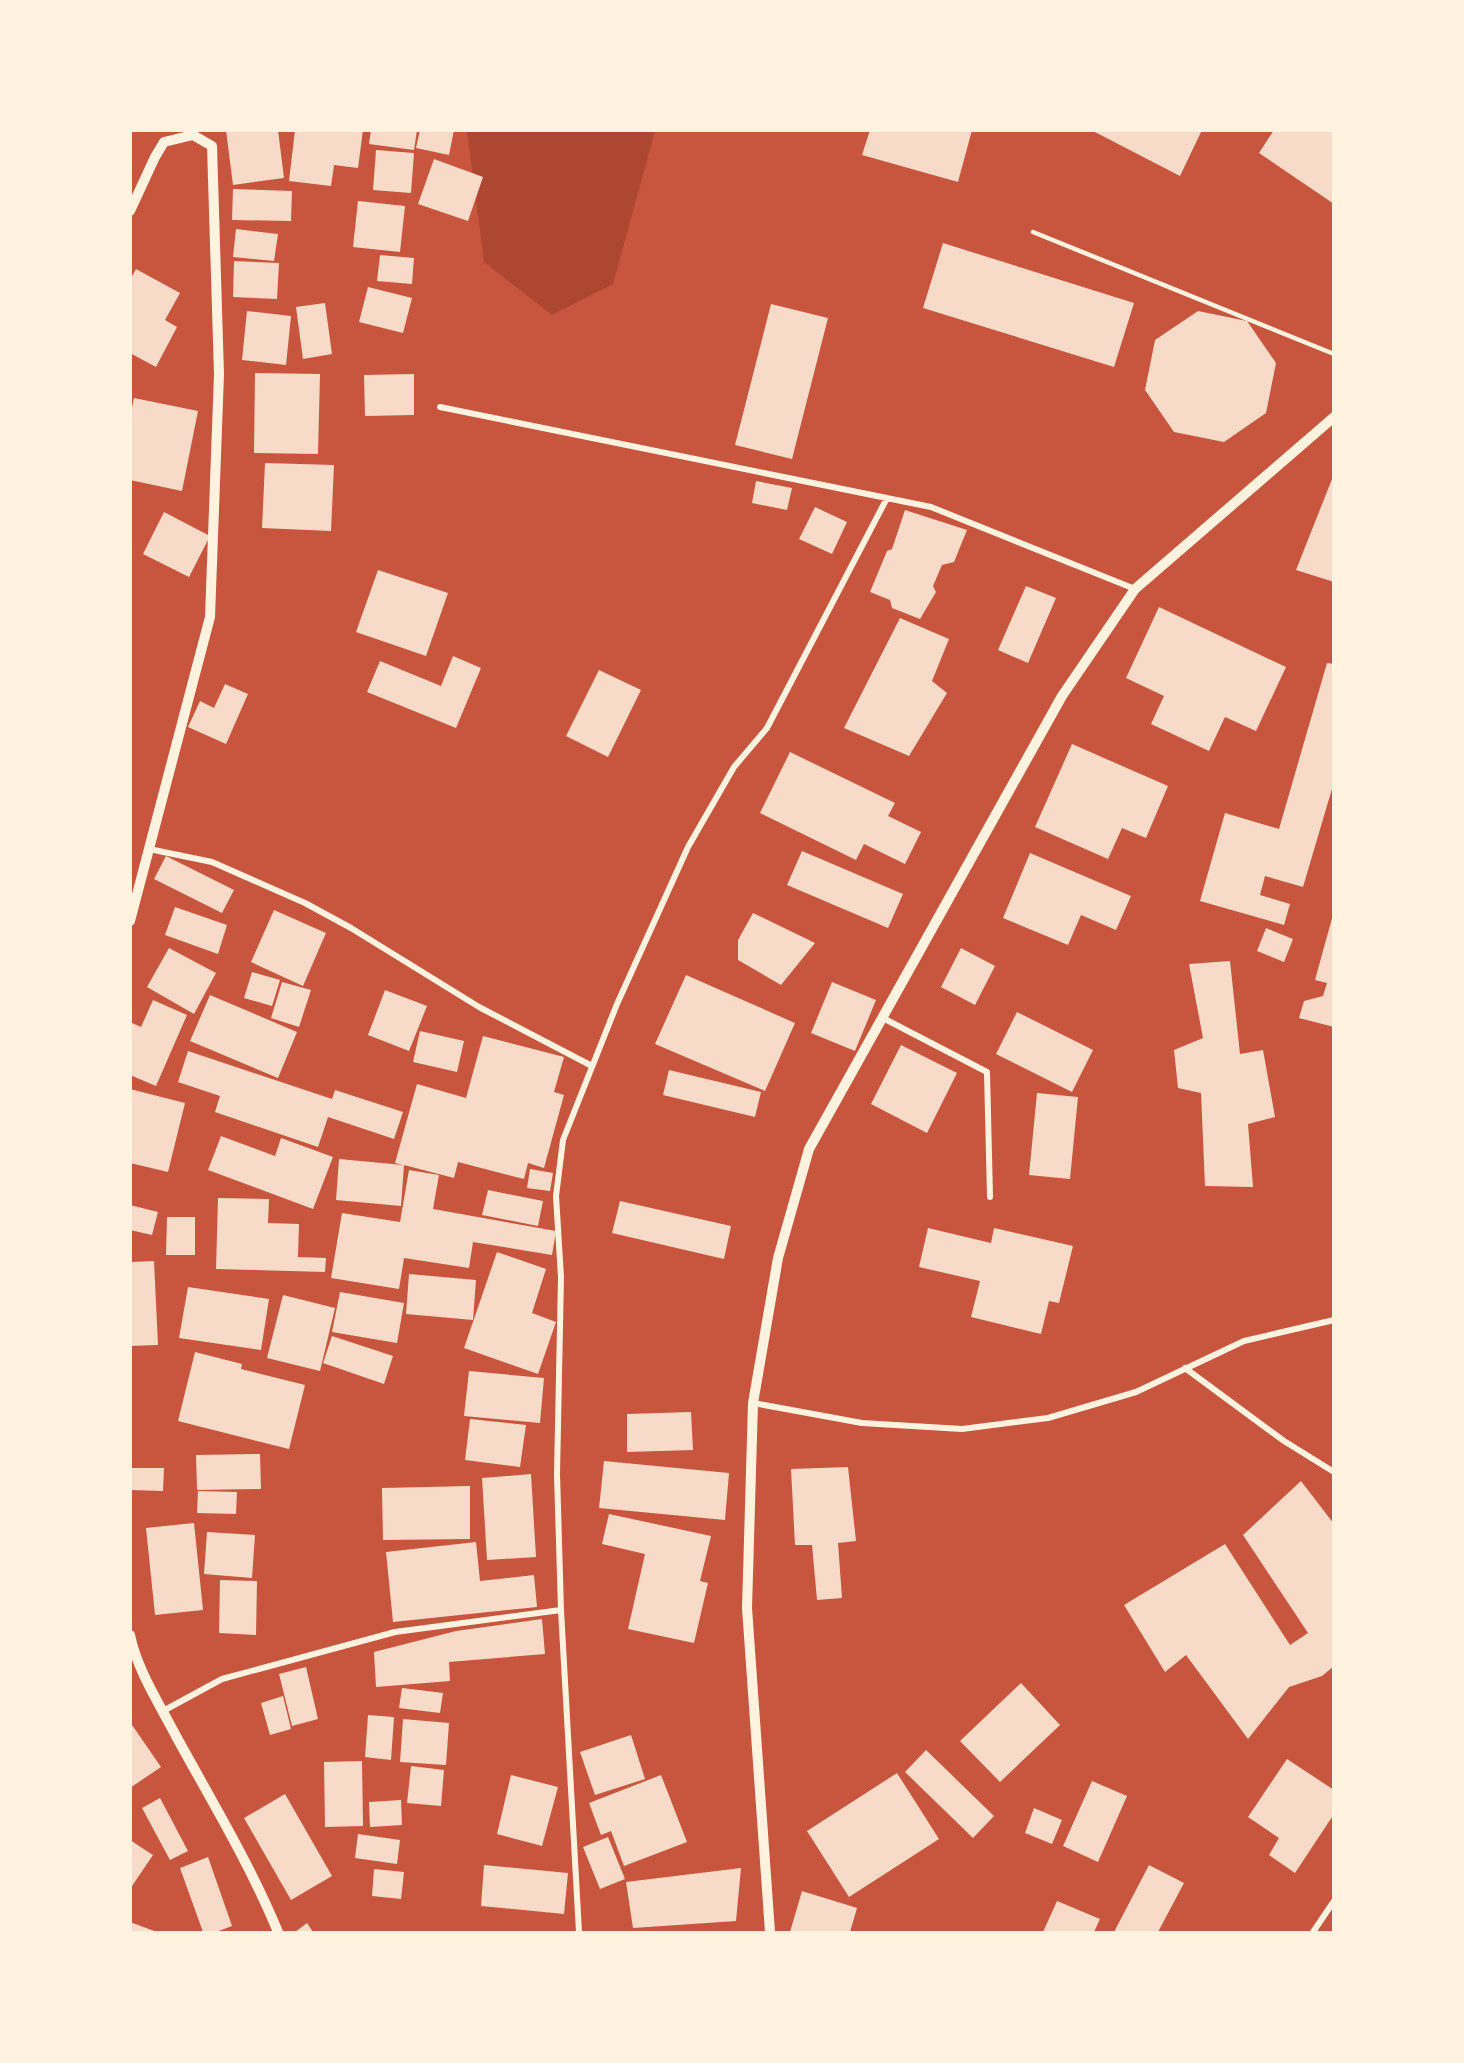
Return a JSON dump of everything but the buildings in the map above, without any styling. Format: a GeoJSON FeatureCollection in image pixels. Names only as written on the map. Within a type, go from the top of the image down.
{"type":"FeatureCollection","features":[{"type":"Feature","properties":{"kind":"street"},"geometry":{"type":"LineString","coordinates":[[130,211],[154,157],[164,142],[193,135],[212,146],[219,374],[210,617],[130,921]]}},
{"type":"Feature","properties":{"kind":"street"},"geometry":{"type":"LineString","coordinates":[[440,407],[931,507],[1135,589]]}},
{"type":"Feature","properties":{"kind":"street"},"geometry":{"type":"LineString","coordinates":[[770,1932],[747,1608],[753,1403],[778,1258],[809,1149],[880,1017],[1062,696],[1135,589],[1334,417]]}},
{"type":"Feature","properties":{"kind":"street"},"geometry":{"type":"LineString","coordinates":[[579,1932],[561,1610],[557,1474],[561,1277],[555,1196],[563,1140],[617,1004],[688,847],[734,767],[767,728],[887,498]]}},
{"type":"Feature","properties":{"kind":"street"},"geometry":{"type":"LineString","coordinates":[[149,849],[212,862],[305,903],[351,928],[479,1007],[592,1066]]}},
{"type":"Feature","properties":{"kind":"street"},"geometry":{"type":"LineString","coordinates":[[880,1017],[987,1072],[990,1197]]}},
{"type":"Feature","properties":{"kind":"street"},"geometry":{"type":"LineString","coordinates":[[753,1403],[862,1423],[962,1429],[1048,1418],[1136,1392],[1244,1341],[1334,1320]]}},
{"type":"Feature","properties":{"kind":"street"},"geometry":{"type":"LineString","coordinates":[[1185,1368],[1284,1441],[1334,1472]]}},
{"type":"Feature","properties":{"kind":"street"},"geometry":{"type":"LineString","coordinates":[[163,1711],[222,1679],[395,1632],[561,1610]]}},
{"type":"Feature","properties":{"kind":"street"},"geometry":{"type":"LineString","coordinates":[[130,1635],[133,1649],[163,1711],[263,1896],[278,1932]]}},
{"type":"Feature","properties":{"kind":"street"},"geometry":{"type":"LineString","coordinates":[[1313,1932],[1334,1901]]}},
{"type":"Feature","properties":{"kind":"lane"},"geometry":{"type":"LineString","coordinates":[[1033,232],[1334,354]]}},
{"type":"Feature","properties":{"kind":"shaded area"},"geometry":{"type":"Polygon","coordinates":[[[467,131],[655,131],[613,284],[552,315],[484,262],[467,131]]]}}]}
